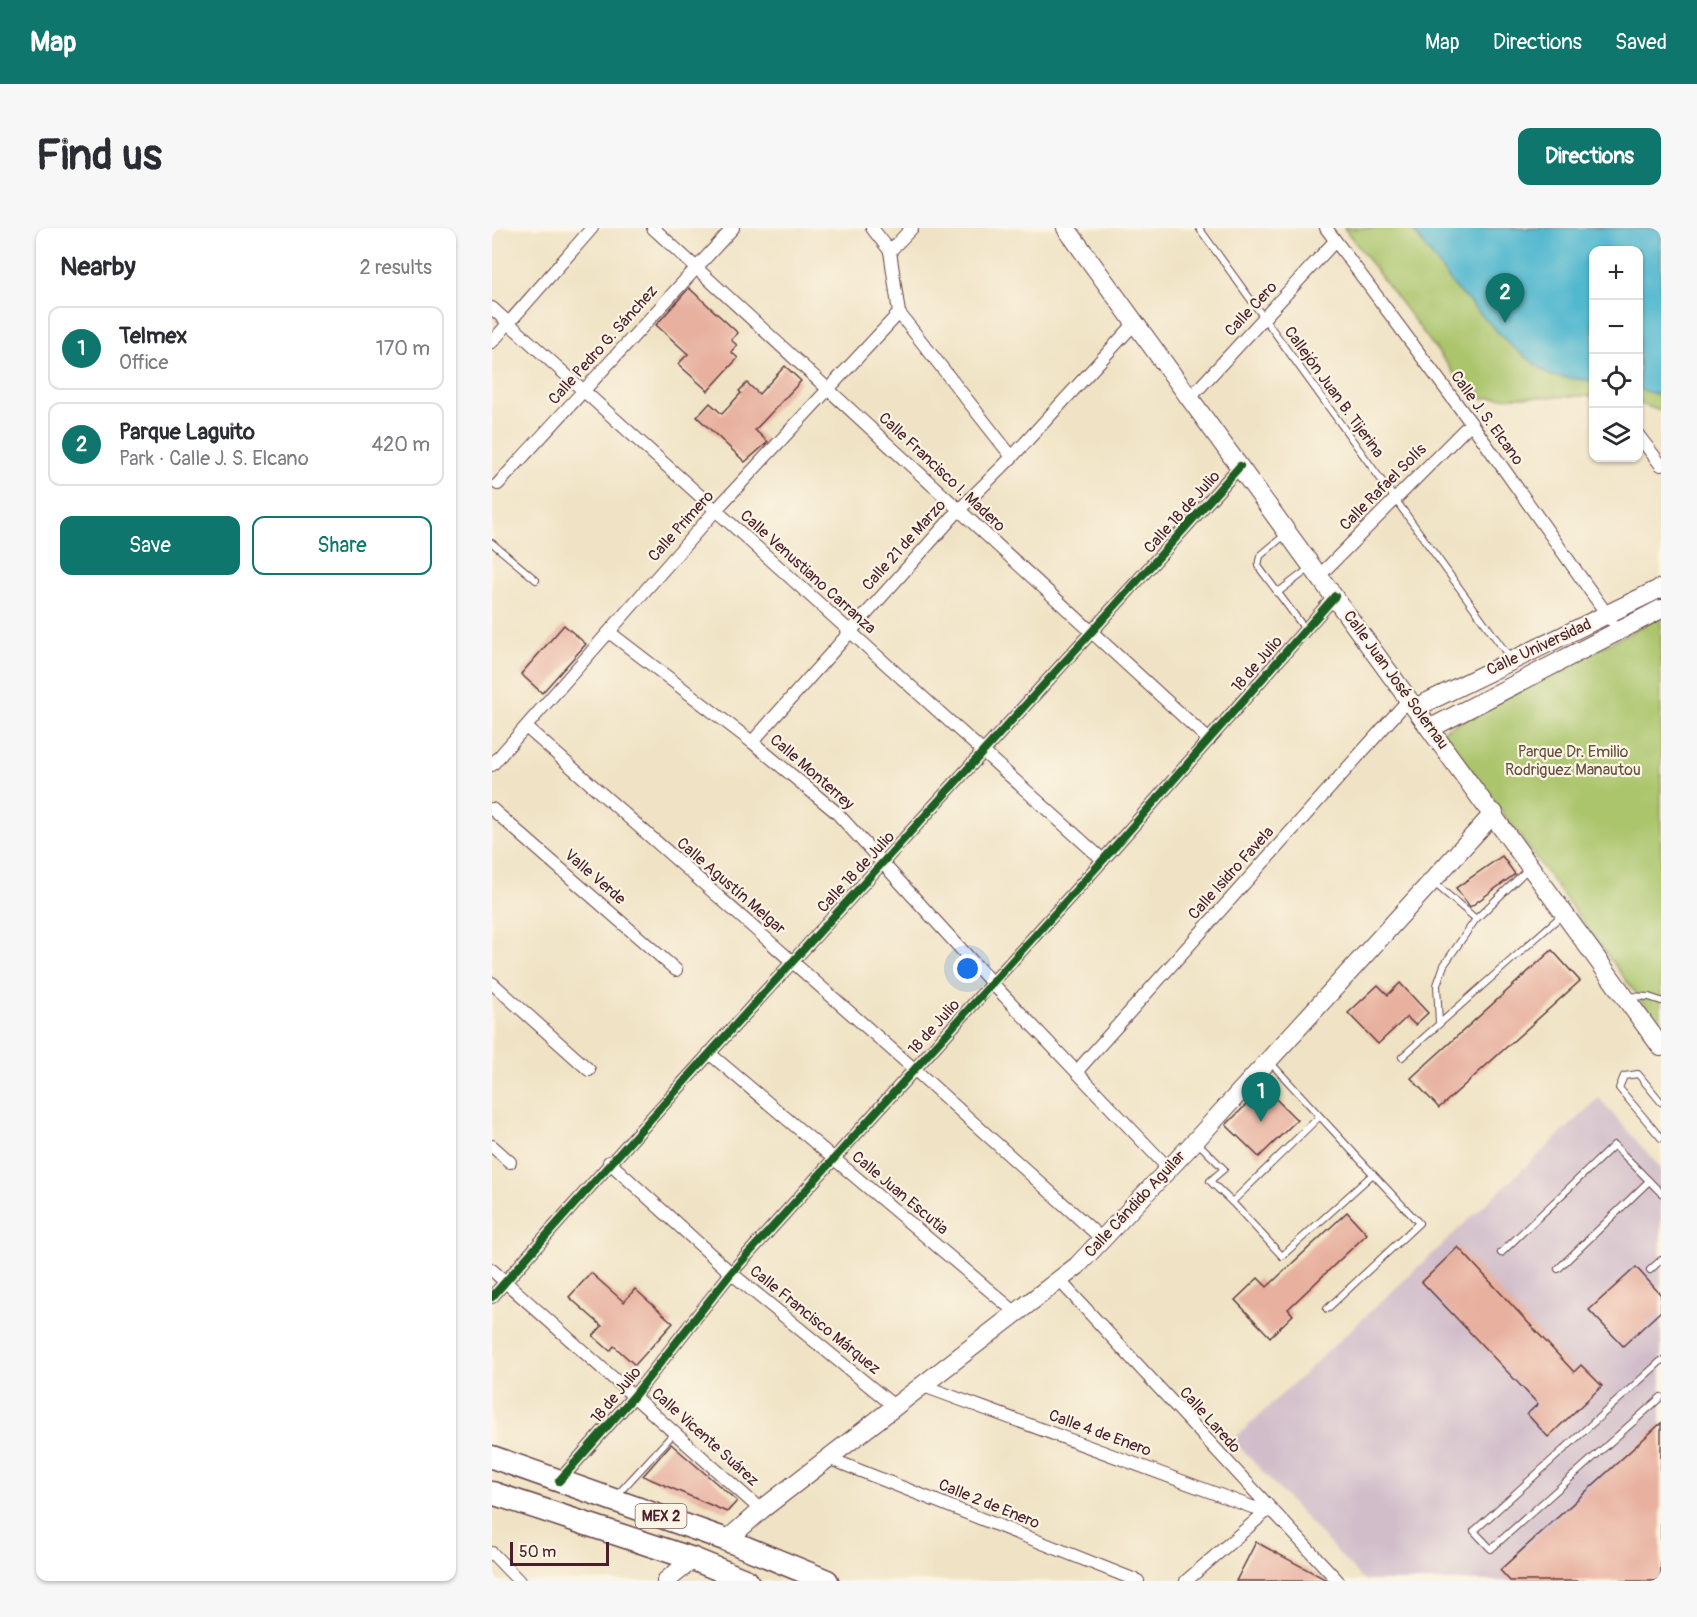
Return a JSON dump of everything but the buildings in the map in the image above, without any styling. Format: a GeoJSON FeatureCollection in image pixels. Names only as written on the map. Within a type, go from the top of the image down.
{"type":"FeatureCollection","features":[{"type":"Feature","properties":{"kind":"highway","name":"MEX 2"},"geometry":{"type":"LineString","coordinates":[[492,1458],[727,1540],[827,1581]]}},
{"type":"Feature","properties":{"kind":"highway","name":"MEX 2"},"geometry":{"type":"LineString","coordinates":[[492,1493],[693,1559],[747,1581]]}},
{"type":"Feature","properties":{"kind":"street"},"geometry":{"type":"LineString","coordinates":[[492,342],[592,228]]}},
{"type":"Feature","properties":{"kind":"street","name":"Calle Francisco I. Madero"},"geometry":{"type":"LineString","coordinates":[[653,228],[830,388],[957,510],[1209,740]]}},
{"type":"Feature","properties":{"kind":"street","name":"Calle Pedro G. Sánchez"},"geometry":{"type":"LineString","coordinates":[[498,484],[733,228]]}},
{"type":"Feature","properties":{"kind":"street"},"geometry":{"type":"LineString","coordinates":[[872,228],[890,251],[899,313],[1012,457]]}},
{"type":"Feature","properties":{"kind":"street"},"geometry":{"type":"LineString","coordinates":[[890,251],[912,228]]}},
{"type":"Feature","properties":{"kind":"street","name":"Calle Juan José Solernau"},"geometry":{"type":"LineString","coordinates":[[1065,228],[1494,813],[1661,1047]]}},
{"type":"Feature","properties":{"kind":"street","name":"Calle J. S. Elcano"},"geometry":{"type":"LineString","coordinates":[[1326,228],[1471,423],[1618,631]]}},
{"type":"Feature","properties":{"kind":"street","name":"Calle Cero"},"geometry":{"type":"LineString","coordinates":[[1190,399],[1335,241]]}},
{"type":"Feature","properties":{"kind":"street","name":"Calle Venustiano Carranza"},"geometry":{"type":"LineString","coordinates":[[492,308],[1103,860]]}},
{"type":"Feature","properties":{"kind":"street","name":"Calle Primero"},"geometry":{"type":"LineString","coordinates":[[492,765],[715,511],[899,313]]}},
{"type":"Feature","properties":{"kind":"street","name":"Calle 21 de Marzo"},"geometry":{"type":"LineString","coordinates":[[752,742],[957,510],[1012,457],[1135,323]]}},
{"type":"Feature","properties":{"kind":"street","name":"Calle Rafael Solís"},"geometry":{"type":"LineString","coordinates":[[1316,570],[1394,500],[1471,423]]}},
{"type":"Feature","properties":{"kind":"street"},"geometry":{"type":"LineString","coordinates":[[1643,442],[1661,465]]}},
{"type":"Feature","properties":{"kind":"street","name":"Calle 18 de Julio"},"geometry":{"type":"LineString","coordinates":[[492,1297],[609,1162],[1091,634],[1240,466]]}},
{"type":"Feature","properties":{"kind":"street","name":"Calle Universidad"},"geometry":{"type":"LineString","coordinates":[[1413,703],[1661,588]]}},
{"type":"Feature","properties":{"kind":"street","name":"18 de Julio"},"geometry":{"type":"LineString","coordinates":[[559,1481],[634,1396],[731,1273],[1103,860],[1335,596]]}},
{"type":"Feature","properties":{"kind":"street","name":"Calle Universidad"},"geometry":{"type":"LineString","coordinates":[[1431,728],[1661,609]]}},
{"type":"Feature","properties":{"kind":"street","name":"Calle Monterrey"},"geometry":{"type":"LineString","coordinates":[[609,632],[752,742],[836,812],[992,982],[1169,1169]]}},
{"type":"Feature","properties":{"kind":"street","name":"Calle Isidro Favela"},"geometry":{"type":"LineString","coordinates":[[1077,1071],[1413,703]]}},
{"type":"Feature","properties":{"kind":"street","name":"Calle Agustín Melgar"},"geometry":{"type":"LineString","coordinates":[[526,727],[1102,1239]]}},
{"type":"Feature","properties":{"kind":"street","name":"Valle Verde"},"geometry":{"type":"LineString","coordinates":[[492,809],[676,970]]}},
{"type":"Feature","properties":{"kind":"street","name":"Calle Cándido Aguilar"},"geometry":{"type":"LineString","coordinates":[[727,1540],[761,1510],[1059,1280],[1169,1169],[1494,813]]}},
{"type":"Feature","properties":{"kind":"street"},"geometry":{"type":"LineString","coordinates":[[492,983],[589,1070]]}},
{"type":"Feature","properties":{"kind":"street","name":"Calle Juan Escutia"},"geometry":{"type":"LineString","coordinates":[[709,1053],[1015,1312]]}},
{"type":"Feature","properties":{"kind":"street"},"geometry":{"type":"LineString","coordinates":[[492,1146],[510,1162]]}},
{"type":"Feature","properties":{"kind":"street","name":"Calle Francisco Márquez"},"geometry":{"type":"LineString","coordinates":[[609,1162],[731,1273],[894,1406]]}},
{"type":"Feature","properties":{"kind":"street","name":"Calle Vicente Suárez"},"geometry":{"type":"LineString","coordinates":[[492,1270],[761,1510]]}},
{"type":"Feature","properties":{"kind":"street","name":"Calle Laredo"},"geometry":{"type":"LineString","coordinates":[[1059,1280],[1270,1511],[1338,1581]]}},
{"type":"Feature","properties":{"kind":"street","name":"Calle 4 de Enero"},"geometry":{"type":"LineString","coordinates":[[921,1385],[1252,1507],[1270,1511]]}},
{"type":"Feature","properties":{"kind":"street","name":"Calle 2 de Enero"},"geometry":{"type":"LineString","coordinates":[[828,1458],[1138,1581]]}},
{"type":"Feature","properties":{"kind":"street"},"geometry":{"type":"LineString","coordinates":[[1186,1581],[1270,1511]]}},
{"type":"Feature","properties":{"kind":"street"},"geometry":{"type":"LineString","coordinates":[[492,1553],[519,1581]]}},
{"type":"Feature","properties":{"kind":"street"},"geometry":{"type":"LineString","coordinates":[[666,1581],[693,1559]]}},
{"type":"Feature","properties":{"kind":"lane","name":"Callejón Juan B. Tijerina"},"geometry":{"type":"LineString","coordinates":[[1199,228],[1511,659]]}},
{"type":"Feature","properties":{"kind":"lane"},"geometry":{"type":"LineString","coordinates":[[1288,532],[1260,556],[1258,566],[1305,629]]}},
{"type":"Feature","properties":{"kind":"lane"},"geometry":{"type":"LineString","coordinates":[[492,543],[536,580]]}},
{"type":"Feature","properties":{"kind":"lane"},"geometry":{"type":"LineString","coordinates":[[1277,593],[1316,570]]}},
{"type":"Feature","properties":{"kind":"lane"},"geometry":{"type":"LineString","coordinates":[[1439,1023],[1437,986],[1444,965],[1476,919],[1531,866]]}},
{"type":"Feature","properties":{"kind":"lane"},"geometry":{"type":"LineString","coordinates":[[1432,882],[1476,919]]}},
{"type":"Feature","properties":{"kind":"lane"},"geometry":{"type":"LineString","coordinates":[[1402,1056],[1564,912]]}},
{"type":"Feature","properties":{"kind":"lane"},"geometry":{"type":"LineString","coordinates":[[1625,996],[1648,997],[1661,1001]]}},
{"type":"Feature","properties":{"kind":"lane"},"geometry":{"type":"LineString","coordinates":[[1268,1060],[1419,1223],[1327,1309]]}},
{"type":"Feature","properties":{"kind":"lane"},"geometry":{"type":"LineString","coordinates":[[1661,1102],[1638,1074],[1624,1076],[1618,1088],[1661,1138]]}},
{"type":"Feature","properties":{"kind":"lane"},"geometry":{"type":"LineString","coordinates":[[1232,1202],[1319,1117]]}},
{"type":"Feature","properties":{"kind":"lane"},"geometry":{"type":"LineString","coordinates":[[1196,1140],[1224,1169],[1210,1181],[1282,1256],[1372,1174]]}},
{"type":"Feature","properties":{"kind":"lane"},"geometry":{"type":"LineString","coordinates":[[1501,1252],[1614,1145],[1661,1193]]}},
{"type":"Feature","properties":{"kind":"lane"},"geometry":{"type":"LineString","coordinates":[[1558,1269],[1649,1181]]}},
{"type":"Feature","properties":{"kind":"lane"},"geometry":{"type":"LineString","coordinates":[[1650,1270],[1661,1260]]}},
{"type":"Feature","properties":{"kind":"lane"},"geometry":{"type":"LineString","coordinates":[[1661,1360],[1474,1531],[1491,1549],[1661,1397]]}},
{"type":"Feature","properties":{"kind":"lane"},"geometry":{"type":"LineString","coordinates":[[614,1499],[676,1432]]}},
{"type":"Feature","properties":{"kind":"shaded area"},"geometry":{"type":"Polygon","coordinates":[[[1599,1098],[1661,1169],[1661,1581],[1364,1581],[1233,1440],[1599,1098]]]}},
{"type":"Feature","properties":{"kind":"green space"},"geometry":{"type":"Polygon","coordinates":[[[1344,228],[1661,228],[1661,411],[1643,405],[1643,246],[1589,246],[1589,396],[1473,398],[1344,228]]]}},
{"type":"Feature","properties":{"kind":"green space","name":"Parque Dr. Emilio Rodriguez Manautou"},"geometry":{"type":"Polygon","coordinates":[[[1661,616],[1661,1028],[1442,731],[1661,616]]]}},
{"type":"Feature","properties":{"kind":"water"},"geometry":{"type":"Polygon","coordinates":[[[1411,228],[1661,228],[1661,396],[1643,390],[1643,246],[1589,246],[1589,381],[1551,376],[1509,344],[1454,286],[1411,228]]]}},
{"type":"Feature","properties":{"kind":"cycle path"},"geometry":{"type":"LineString","coordinates":[[492,1297],[1240,466]]}},
{"type":"Feature","properties":{"kind":"cycle path"},"geometry":{"type":"LineString","coordinates":[[559,1481],[634,1396],[731,1273],[1103,860],[1335,596]]}},
{"type":"Feature","properties":{"kind":"place","name":"Parque Laguito"},"geometry":{"type":"Point","coordinates":[1505,323]}},
{"type":"Feature","properties":{"kind":"place","name":"Telmex"},"geometry":{"type":"Point","coordinates":[1261,1122]}}]}
